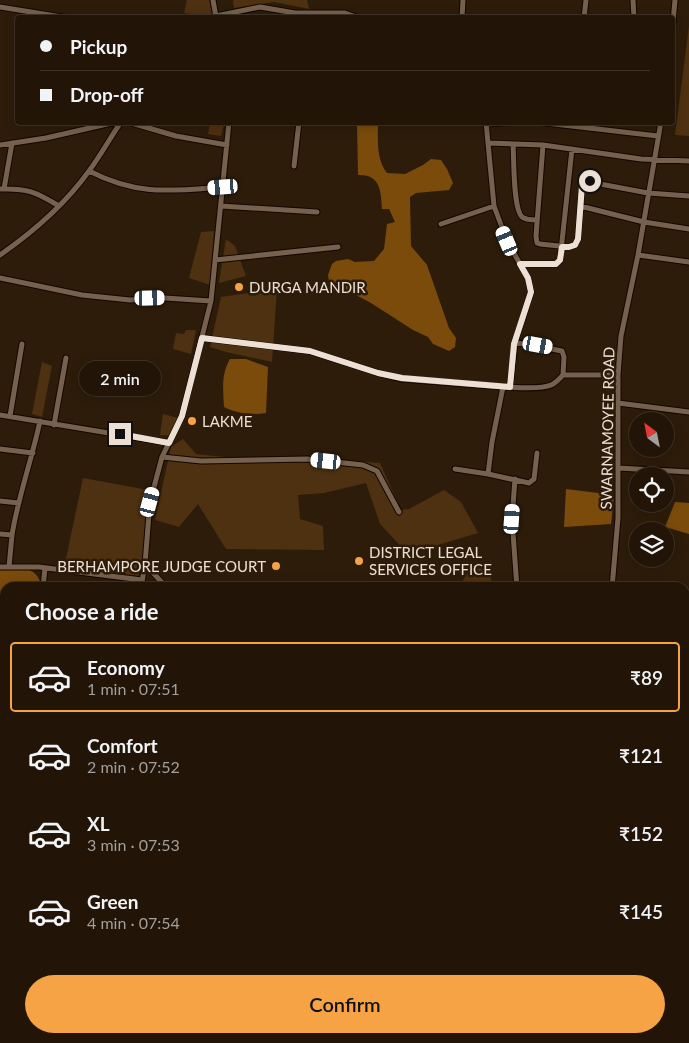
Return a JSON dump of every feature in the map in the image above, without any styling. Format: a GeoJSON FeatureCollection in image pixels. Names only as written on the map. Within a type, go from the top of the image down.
{"type":"FeatureCollection","features":[{"type":"Feature","properties":{"kind":"street"},"geometry":{"type":"LineString","coordinates":[[213,0],[216,15]]}},
{"type":"Feature","properties":{"kind":"street"},"geometry":{"type":"LineString","coordinates":[[462,15],[463,0]]}},
{"type":"Feature","properties":{"kind":"street"},"geometry":{"type":"LineString","coordinates":[[584,15],[586,0]]}},
{"type":"Feature","properties":{"kind":"street"},"geometry":{"type":"LineString","coordinates":[[633,0],[634,15]]}},
{"type":"Feature","properties":{"kind":"street"},"geometry":{"type":"LineString","coordinates":[[674,15],[675,0]]}},
{"type":"Feature","properties":{"kind":"street"},"geometry":{"type":"LineString","coordinates":[[0,7],[42,15]]}},
{"type":"Feature","properties":{"kind":"street"},"geometry":{"type":"LineString","coordinates":[[225,15],[260,7],[295,15],[345,13],[350,15]]}},
{"type":"Feature","properties":{"kind":"street"},"geometry":{"type":"LineString","coordinates":[[0,145],[100,125]]}},
{"type":"Feature","properties":{"kind":"street"},"geometry":{"type":"LineString","coordinates":[[0,255],[41,223],[59,206],[89,171],[119,125]]}},
{"type":"Feature","properties":{"kind":"street"},"geometry":{"type":"LineString","coordinates":[[138,125],[176,136],[227,145]]}},
{"type":"Feature","properties":{"kind":"street"},"geometry":{"type":"LineString","coordinates":[[0,567],[45,568],[142,580],[150,502],[162,456],[182,416],[211,301],[229,125]]}},
{"type":"Feature","properties":{"kind":"street"},"geometry":{"type":"LineString","coordinates":[[294,166],[299,125]]}},
{"type":"Feature","properties":{"kind":"street"},"geometry":{"type":"LineString","coordinates":[[486,125],[494,206],[507,241],[528,278],[531,292],[515,342],[510,387]]}},
{"type":"Feature","properties":{"kind":"street"},"geometry":{"type":"LineString","coordinates":[[563,125],[658,136]]}},
{"type":"Feature","properties":{"kind":"street","name":"SWARNAMOYEE ROAD"},"geometry":{"type":"LineString","coordinates":[[613,582],[618,518],[618,375],[621,336],[638,255],[660,125]]}},
{"type":"Feature","properties":{"kind":"street"},"geometry":{"type":"LineString","coordinates":[[488,142],[543,145],[641,159],[689,161]]}},
{"type":"Feature","properties":{"kind":"street"},"geometry":{"type":"LineString","coordinates":[[12,143],[2,189],[24,189],[42,196],[59,206]]}},
{"type":"Feature","properties":{"kind":"street"},"geometry":{"type":"LineString","coordinates":[[513,144],[518,212],[522,217],[537,220]]}},
{"type":"Feature","properties":{"kind":"street"},"geometry":{"type":"LineString","coordinates":[[543,145],[536,236],[538,242],[543,245],[571,247],[577,243],[582,185],[587,181],[648,193],[689,196]]}},
{"type":"Feature","properties":{"kind":"street"},"geometry":{"type":"LineString","coordinates":[[520,264],[556,264],[560,260],[572,149]]}},
{"type":"Feature","properties":{"kind":"street"},"geometry":{"type":"LineString","coordinates":[[89,171],[115,183],[140,189],[170,191],[223,187]]}},
{"type":"Feature","properties":{"kind":"street"},"geometry":{"type":"LineString","coordinates":[[220,206],[317,212]]}},
{"type":"Feature","properties":{"kind":"street"},"geometry":{"type":"LineString","coordinates":[[441,224],[494,206]]}},
{"type":"Feature","properties":{"kind":"street"},"geometry":{"type":"LineString","coordinates":[[580,206],[644,222],[689,229]]}},
{"type":"Feature","properties":{"kind":"street"},"geometry":{"type":"LineString","coordinates":[[215,260],[338,248]]}},
{"type":"Feature","properties":{"kind":"street"},"geometry":{"type":"LineString","coordinates":[[638,255],[689,262]]}},
{"type":"Feature","properties":{"kind":"street"},"geometry":{"type":"LineString","coordinates":[[0,278],[82,295],[130,300],[165,298],[211,301]]}},
{"type":"Feature","properties":{"kind":"street"},"geometry":{"type":"LineString","coordinates":[[202,338],[310,351],[378,373],[402,378],[510,387],[549,386],[563,375],[564,357],[562,350],[515,342]]}},
{"type":"Feature","properties":{"kind":"street"},"geometry":{"type":"LineString","coordinates":[[10,416],[22,344]]}},
{"type":"Feature","properties":{"kind":"street"},"geometry":{"type":"LineString","coordinates":[[54,425],[66,358]]}},
{"type":"Feature","properties":{"kind":"street"},"geometry":{"type":"LineString","coordinates":[[563,375],[618,375]]}},
{"type":"Feature","properties":{"kind":"street"},"geometry":{"type":"LineString","coordinates":[[488,474],[503,387]]}},
{"type":"Feature","properties":{"kind":"street"},"geometry":{"type":"LineString","coordinates":[[618,403],[689,412]]}},
{"type":"Feature","properties":{"kind":"street"},"geometry":{"type":"LineString","coordinates":[[0,415],[169,443]]}},
{"type":"Feature","properties":{"kind":"street"},"geometry":{"type":"LineString","coordinates":[[9,567],[12,535],[19,502],[40,421]]}},
{"type":"Feature","properties":{"kind":"street"},"geometry":{"type":"LineString","coordinates":[[0,448],[33,453]]}},
{"type":"Feature","properties":{"kind":"street"},"geometry":{"type":"LineString","coordinates":[[455,469],[529,483],[533,481],[537,453]]}},
{"type":"Feature","properties":{"kind":"street"},"geometry":{"type":"LineString","coordinates":[[162,456],[201,461],[308,459],[363,465],[377,471],[399,512]]}},
{"type":"Feature","properties":{"kind":"street"},"geometry":{"type":"LineString","coordinates":[[618,468],[689,472]]}},
{"type":"Feature","properties":{"kind":"street"},"geometry":{"type":"LineString","coordinates":[[514,479],[512,519],[517,582]]}},
{"type":"Feature","properties":{"kind":"street"},"geometry":{"type":"LineString","coordinates":[[0,501],[19,502]]}},
{"type":"Feature","properties":{"kind":"street"},"geometry":{"type":"LineString","coordinates":[[0,534],[12,535]]}},
{"type":"Feature","properties":{"kind":"street"},"geometry":{"type":"LineString","coordinates":[[145,564],[162,582]]}},
{"type":"Feature","properties":{"kind":"street"},"geometry":{"type":"LineString","coordinates":[[44,582],[45,568]]}},
{"type":"Feature","properties":{"kind":"shaded area"},"geometry":{"type":"Polygon","coordinates":[[[187,0],[209,0],[213,15],[198,15],[184,13],[187,0]]]}},
{"type":"Feature","properties":{"kind":"shaded area"},"geometry":{"type":"Polygon","coordinates":[[[233,0],[307,0],[309,9],[274,2],[234,8],[233,0]]]}},
{"type":"Feature","properties":{"kind":"shaded area"},"geometry":{"type":"Polygon","coordinates":[[[689,26],[689,136],[675,135],[689,26]]]}},
{"type":"Feature","properties":{"kind":"shaded area"},"geometry":{"type":"Polygon","coordinates":[[[210,125],[224,125],[221,136],[208,134],[210,125]]]}},
{"type":"Feature","properties":{"kind":"shaded area"},"geometry":{"type":"Polygon","coordinates":[[[357,125],[378,125],[379,156],[387,173],[405,174],[431,159],[441,160],[447,169],[453,183],[449,190],[416,193],[410,197],[411,246],[427,265],[449,328],[456,338],[455,347],[449,351],[433,344],[428,337],[413,330],[371,303],[354,294],[339,290],[329,281],[328,275],[332,264],[336,261],[348,259],[355,262],[374,261],[384,249],[387,224],[395,222],[389,209],[382,209],[380,190],[375,180],[365,175],[358,175],[357,125]]]}},
{"type":"Feature","properties":{"kind":"shaded area"},"geometry":{"type":"Polygon","coordinates":[[[214,231],[210,285],[189,278],[201,232],[214,231]]]}},
{"type":"Feature","properties":{"kind":"shaded area"},"geometry":{"type":"Polygon","coordinates":[[[226,239],[235,246],[246,276],[219,283],[226,239]]]}},
{"type":"Feature","properties":{"kind":"shaded area"},"geometry":{"type":"Polygon","coordinates":[[[277,289],[272,362],[210,347],[221,297],[277,289]]]}},
{"type":"Feature","properties":{"kind":"shaded area"},"geometry":{"type":"Polygon","coordinates":[[[186,330],[196,330],[191,354],[173,349],[176,333],[184,334],[186,330]]]}},
{"type":"Feature","properties":{"kind":"shaded area"},"geometry":{"type":"Polygon","coordinates":[[[230,359],[246,359],[268,367],[266,413],[245,413],[224,407],[224,376],[230,359]]]}},
{"type":"Feature","properties":{"kind":"shaded area"},"geometry":{"type":"Polygon","coordinates":[[[42,362],[52,366],[42,417],[32,414],[42,362]]]}},
{"type":"Feature","properties":{"kind":"shaded area"},"geometry":{"type":"Polygon","coordinates":[[[163,414],[178,418],[174,436],[160,435],[163,414]]]}},
{"type":"Feature","properties":{"kind":"shaded area"},"geometry":{"type":"Polygon","coordinates":[[[183,439],[196,454],[243,459],[295,457],[380,463],[401,510],[409,509],[444,490],[461,502],[478,533],[408,554],[380,524],[366,483],[324,493],[298,495],[300,519],[323,526],[324,550],[226,549],[198,504],[179,527],[155,520],[171,447],[183,439]]]}},
{"type":"Feature","properties":{"kind":"shaded area"},"geometry":{"type":"Polygon","coordinates":[[[83,478],[148,490],[144,555],[138,577],[64,568],[83,478]]]}},
{"type":"Feature","properties":{"kind":"shaded area"},"geometry":{"type":"Polygon","coordinates":[[[566,489],[614,495],[611,524],[564,527],[566,489]]]}},
{"type":"Feature","properties":{"kind":"shaded area"},"geometry":{"type":"Polygon","coordinates":[[[675,502],[689,503],[689,534],[674,530],[674,522],[667,522],[671,512],[674,512],[675,502]]]}},
{"type":"Feature","properties":{"kind":"shaded area"},"geometry":{"type":"Polygon","coordinates":[[[0,567],[32,571],[40,582],[0,582],[0,567]]]}},
{"type":"Feature","properties":{"kind":"shaded area"},"geometry":{"type":"Polygon","coordinates":[[[491,568],[491,582],[462,582],[470,569],[491,568]]]}},
{"type":"Feature","properties":{"kind":"place","name":"DURGA MANDIR"},"geometry":{"type":"Point","coordinates":[239,287]}},
{"type":"Feature","properties":{"kind":"place","name":"LAKME"},"geometry":{"type":"Point","coordinates":[192,421]}},
{"type":"Feature","properties":{"kind":"place","name":"DISTRICT LEGAL SERVICES OFFICE"},"geometry":{"type":"Point","coordinates":[359,561]}},
{"type":"Feature","properties":{"kind":"place","name":"BERHAMPORE JUDGE COURT"},"geometry":{"type":"Point","coordinates":[276,566]}},
{"type":"Feature","properties":{"kind":"route"},"geometry":{"type":"LineString","coordinates":[[120,434],[169,443],[182,416],[202,338],[310,351],[378,373],[402,378],[510,387],[514,344],[531,292],[528,278],[520,264],[559,263],[562,247],[573,246],[577,243],[582,185],[584,181],[590,181]]}}]}
